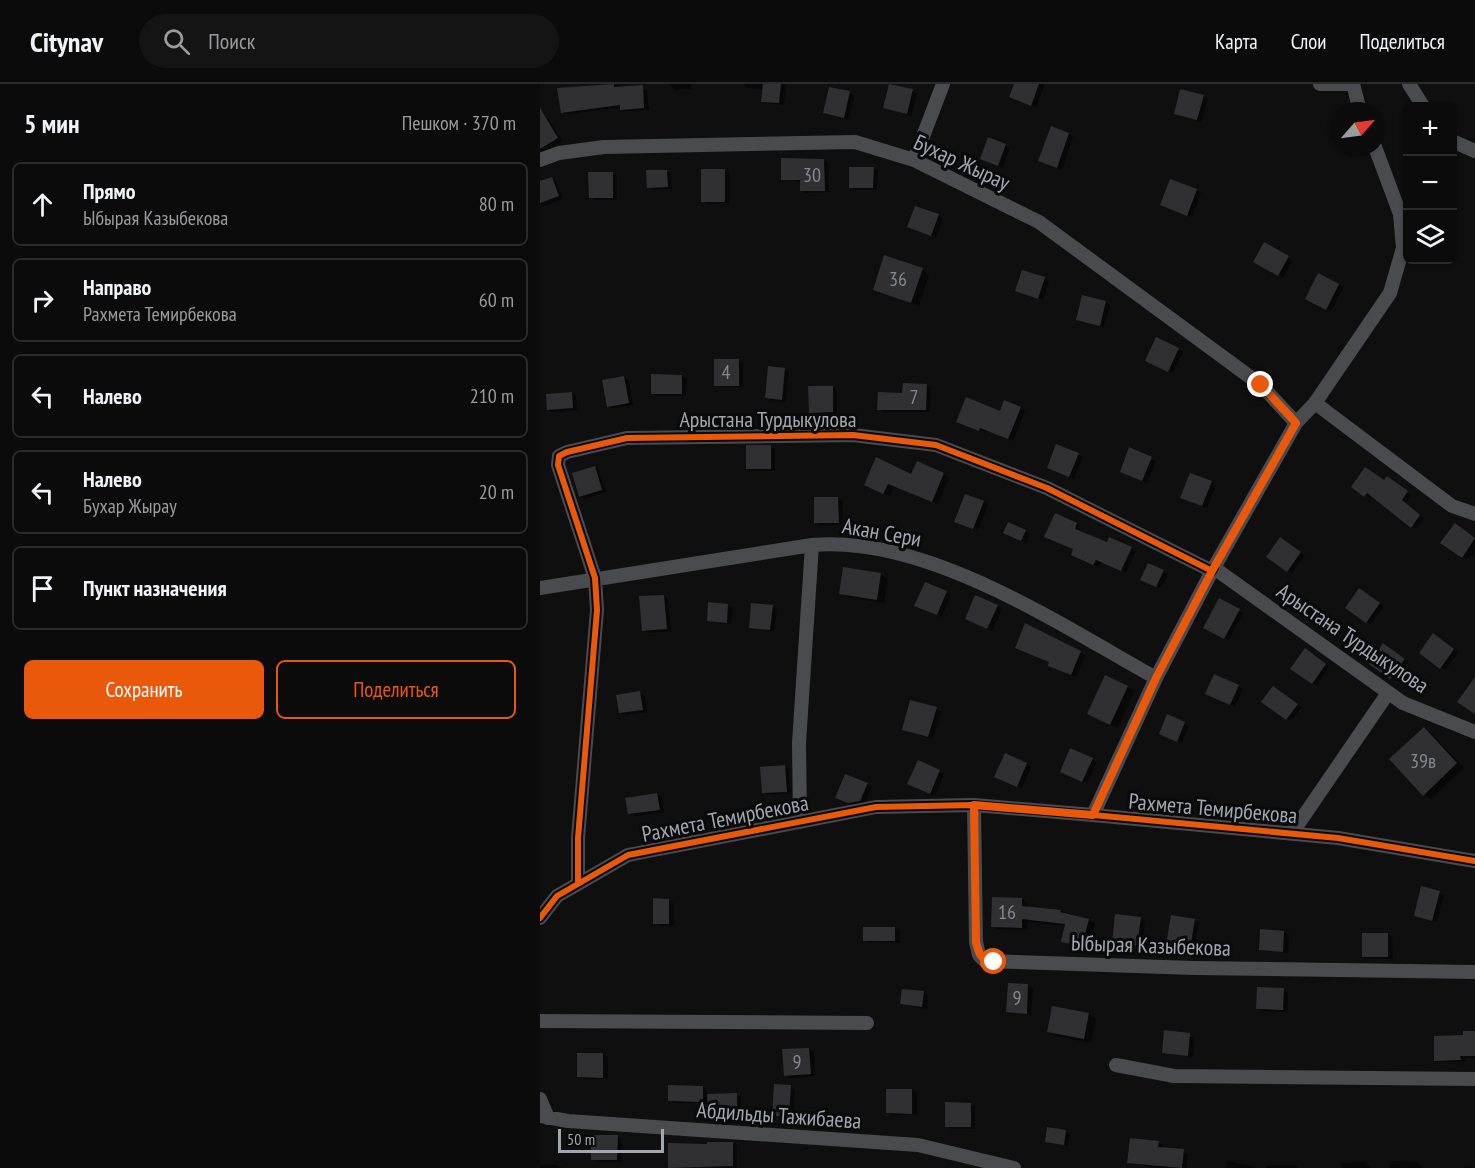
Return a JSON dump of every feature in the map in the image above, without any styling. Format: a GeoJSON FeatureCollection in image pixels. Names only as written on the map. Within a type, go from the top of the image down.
{"type":"FeatureCollection","features":[{"type":"Feature","properties":{"kind":"street"},"geometry":{"type":"LineString","coordinates":[[914,160],[943,84]]}},
{"type":"Feature","properties":{"kind":"street"},"geometry":{"type":"LineString","coordinates":[[1320,84],[1352,84],[1357,102]]}},
{"type":"Feature","properties":{"kind":"street"},"geometry":{"type":"LineString","coordinates":[[1409,84],[1420,102]]}},
{"type":"Feature","properties":{"kind":"street","name":"Бухар Жырау"},"geometry":{"type":"LineString","coordinates":[[540,160],[559,153],[604,147],[855,142],[914,160],[1039,222],[1261,385],[1296,423]]}},
{"type":"Feature","properties":{"kind":"street"},"geometry":{"type":"LineString","coordinates":[[1457,143],[1475,151]]}},
{"type":"Feature","properties":{"kind":"street"},"geometry":{"type":"LineString","coordinates":[[1093,815],[1156,678],[1213,570],[1296,423],[1315,403],[1390,293],[1403,248],[1400,214],[1378,156]]}},
{"type":"Feature","properties":{"kind":"street"},"geometry":{"type":"LineString","coordinates":[[1315,403],[1452,506],[1475,514]]}},
{"type":"Feature","properties":{"kind":"street","name":"Арыстана Турдыкулова"},"geometry":{"type":"LineString","coordinates":[[595,578],[558,465],[560,456],[567,452],[627,438],[853,435],[936,445],[1047,488],[1213,570],[1403,703],[1475,732]]}},
{"type":"Feature","properties":{"kind":"street","name":"Акан Сери"},"geometry":{"type":"LineString","coordinates":[[540,588],[842,542],[929,561],[1020,603],[1156,678]]}},
{"type":"Feature","properties":{"kind":"street"},"geometry":{"type":"LineString","coordinates":[[800,822],[799,743],[812,545]]}},
{"type":"Feature","properties":{"kind":"street"},"geometry":{"type":"LineString","coordinates":[[578,881],[578,838],[597,610],[595,578]]}},
{"type":"Feature","properties":{"kind":"street"},"geometry":{"type":"LineString","coordinates":[[1292,833],[1388,693]]}},
{"type":"Feature","properties":{"kind":"street","name":"Рахмета Темирбекова"},"geometry":{"type":"LineString","coordinates":[[540,918],[557,896],[578,881],[628,855],[876,807],[974,805],[1093,815],[1338,838],[1475,861]]}},
{"type":"Feature","properties":{"kind":"street","name":"Ыбырая Казыбекова"},"geometry":{"type":"LineString","coordinates":[[974,805],[976,942],[979,955],[985,961],[1194,968],[1475,972]]}},
{"type":"Feature","properties":{"kind":"street"},"geometry":{"type":"LineString","coordinates":[[540,1021],[867,1023]]}},
{"type":"Feature","properties":{"kind":"street"},"geometry":{"type":"LineString","coordinates":[[1116,1065],[1174,1076],[1475,1079]]}},
{"type":"Feature","properties":{"kind":"street"},"geometry":{"type":"LineString","coordinates":[[540,1099],[544,1117]]}},
{"type":"Feature","properties":{"kind":"street","name":"Абдильды Тажибаева"},"geometry":{"type":"LineString","coordinates":[[544,1117],[918,1145],[1014,1168]]}},
{"type":"Feature","properties":{"kind":"building"},"geometry":{"type":"Polygon","coordinates":[[[614,84],[614,87],[643,85],[644,108],[620,110],[620,105],[561,113],[557,88],[614,84]]]}},
{"type":"Feature","properties":{"kind":"building"},"geometry":{"type":"Polygon","coordinates":[[[763,84],[781,84],[779,103],[761,102],[763,84]]]}},
{"type":"Feature","properties":{"kind":"building"},"geometry":{"type":"Polygon","coordinates":[[[889,84],[913,89],[907,114],[883,108],[889,84]]]}},
{"type":"Feature","properties":{"kind":"building"},"geometry":{"type":"Polygon","coordinates":[[[1014,84],[1039,84],[1031,106],[1009,97],[1014,84]]]}},
{"type":"Feature","properties":{"kind":"building"},"geometry":{"type":"Polygon","coordinates":[[[829,87],[850,91],[844,118],[823,113],[829,87]]]}},
{"type":"Feature","properties":{"kind":"building"},"geometry":{"type":"Polygon","coordinates":[[[1180,89],[1204,95],[1197,120],[1174,114],[1180,89]]]}},
{"type":"Feature","properties":{"kind":"building"},"geometry":{"type":"Polygon","coordinates":[[[540,108],[558,138],[540,149],[540,108]]]}},
{"type":"Feature","properties":{"kind":"building"},"geometry":{"type":"Polygon","coordinates":[[[1051,126],[1069,133],[1057,168],[1038,161],[1051,126]]]}},
{"type":"Feature","properties":{"kind":"building"},"geometry":{"type":"Polygon","coordinates":[[[988,137],[1006,144],[998,166],[980,159],[988,137]]]}},
{"type":"Feature","properties":{"kind":"building"},"geometry":{"type":"Polygon","coordinates":[[[781,158],[824,159],[825,191],[800,191],[800,180],[781,180],[781,158]]]}},
{"type":"Feature","properties":{"kind":"building"},"geometry":{"type":"Polygon","coordinates":[[[849,167],[874,167],[873,188],[849,188],[849,167]]]}},
{"type":"Feature","properties":{"kind":"building"},"geometry":{"type":"Polygon","coordinates":[[[701,169],[725,169],[725,202],[701,202],[701,169]]]}},
{"type":"Feature","properties":{"kind":"building"},"geometry":{"type":"Polygon","coordinates":[[[646,170],[667,170],[668,187],[647,188],[646,170]]]}},
{"type":"Feature","properties":{"kind":"building"},"geometry":{"type":"Polygon","coordinates":[[[588,172],[613,172],[613,198],[589,198],[588,172]]]}},
{"type":"Feature","properties":{"kind":"building"},"geometry":{"type":"Polygon","coordinates":[[[552,177],[559,196],[540,203],[540,181],[552,177]]]}},
{"type":"Feature","properties":{"kind":"building"},"geometry":{"type":"Polygon","coordinates":[[[1170,179],[1197,189],[1187,216],[1160,205],[1170,179]]]}},
{"type":"Feature","properties":{"kind":"building"},"geometry":{"type":"Polygon","coordinates":[[[915,206],[939,214],[931,236],[907,227],[915,206]]]}},
{"type":"Feature","properties":{"kind":"building"},"geometry":{"type":"Polygon","coordinates":[[[1264,242],[1289,256],[1278,276],[1253,262],[1264,242]]]}},
{"type":"Feature","properties":{"kind":"building"},"geometry":{"type":"Polygon","coordinates":[[[884,255],[923,268],[911,303],[873,290],[884,255]]]}},
{"type":"Feature","properties":{"kind":"building"},"geometry":{"type":"Polygon","coordinates":[[[1022,270],[1045,277],[1038,299],[1015,291],[1022,270]]]}},
{"type":"Feature","properties":{"kind":"building"},"geometry":{"type":"Polygon","coordinates":[[[1318,273],[1339,284],[1326,310],[1305,299],[1318,273]]]}},
{"type":"Feature","properties":{"kind":"building"},"geometry":{"type":"Polygon","coordinates":[[[1082,295],[1106,301],[1100,326],[1076,320],[1082,295]]]}},
{"type":"Feature","properties":{"kind":"building"},"geometry":{"type":"Polygon","coordinates":[[[1156,337],[1179,348],[1168,372],[1145,361],[1156,337]]]}},
{"type":"Feature","properties":{"kind":"building"},"geometry":{"type":"Polygon","coordinates":[[[714,359],[739,359],[739,386],[714,386],[714,359]]]}},
{"type":"Feature","properties":{"kind":"building"},"geometry":{"type":"Polygon","coordinates":[[[768,366],[785,368],[782,400],[765,398],[768,366]]]}},
{"type":"Feature","properties":{"kind":"building"},"geometry":{"type":"Polygon","coordinates":[[[651,374],[682,375],[682,394],[651,394],[651,374]]]}},
{"type":"Feature","properties":{"kind":"building"},"geometry":{"type":"Polygon","coordinates":[[[624,376],[629,403],[607,407],[602,380],[624,376]]]}},
{"type":"Feature","properties":{"kind":"building"},"geometry":{"type":"Polygon","coordinates":[[[903,383],[927,384],[926,410],[877,410],[878,392],[902,393],[903,383]]]}},
{"type":"Feature","properties":{"kind":"building"},"geometry":{"type":"Polygon","coordinates":[[[808,386],[833,386],[833,412],[809,413],[808,386]]]}},
{"type":"Feature","properties":{"kind":"building"},"geometry":{"type":"Polygon","coordinates":[[[572,392],[573,408],[547,410],[546,394],[572,392]]]}},
{"type":"Feature","properties":{"kind":"building"},"geometry":{"type":"Polygon","coordinates":[[[966,397],[1000,411],[1004,400],[1021,407],[1008,439],[956,422],[966,397]]]}},
{"type":"Feature","properties":{"kind":"building"},"geometry":{"type":"Polygon","coordinates":[[[1056,444],[1079,453],[1069,477],[1047,468],[1056,444]]]}},
{"type":"Feature","properties":{"kind":"building"},"geometry":{"type":"Polygon","coordinates":[[[746,445],[771,445],[771,469],[746,469],[746,445]]]}},
{"type":"Feature","properties":{"kind":"building"},"geometry":{"type":"Polygon","coordinates":[[[1129,447],[1152,457],[1142,481],[1120,472],[1129,447]]]}},
{"type":"Feature","properties":{"kind":"building"},"geometry":{"type":"Polygon","coordinates":[[[876,457],[911,474],[917,461],[944,473],[932,502],[888,484],[883,494],[864,485],[876,457]]]}},
{"type":"Feature","properties":{"kind":"building"},"geometry":{"type":"Polygon","coordinates":[[[595,466],[602,490],[579,497],[572,473],[595,466]]]}},
{"type":"Feature","properties":{"kind":"building"},"geometry":{"type":"Polygon","coordinates":[[[1365,467],[1384,480],[1387,476],[1408,491],[1402,500],[1420,515],[1411,528],[1367,493],[1364,497],[1351,487],[1365,467]]]}},
{"type":"Feature","properties":{"kind":"building"},"geometry":{"type":"Polygon","coordinates":[[[1190,473],[1212,481],[1202,506],[1180,498],[1190,473]]]}},
{"type":"Feature","properties":{"kind":"building"},"geometry":{"type":"Polygon","coordinates":[[[965,494],[984,501],[973,529],[954,522],[965,494]]]}},
{"type":"Feature","properties":{"kind":"building"},"geometry":{"type":"Polygon","coordinates":[[[814,497],[838,497],[839,523],[814,523],[814,497]]]}},
{"type":"Feature","properties":{"kind":"building"},"geometry":{"type":"Polygon","coordinates":[[[1055,513],[1077,523],[1075,529],[1107,542],[1109,537],[1132,547],[1121,571],[1096,560],[1093,565],[1071,555],[1073,549],[1044,537],[1055,513]]]}},
{"type":"Feature","properties":{"kind":"building"},"geometry":{"type":"Polygon","coordinates":[[[1008,522],[1026,530],[1021,541],[1003,533],[1008,522]]]}},
{"type":"Feature","properties":{"kind":"building"},"geometry":{"type":"Polygon","coordinates":[[[1455,523],[1475,538],[1462,558],[1440,543],[1455,523]]]}},
{"type":"Feature","properties":{"kind":"building"},"geometry":{"type":"Polygon","coordinates":[[[1280,537],[1301,552],[1287,572],[1266,557],[1280,537]]]}},
{"type":"Feature","properties":{"kind":"building"},"geometry":{"type":"Polygon","coordinates":[[[1148,563],[1164,570],[1156,587],[1140,580],[1148,563]]]}},
{"type":"Feature","properties":{"kind":"building"},"geometry":{"type":"Polygon","coordinates":[[[843,567],[881,573],[877,600],[839,594],[843,567]]]}},
{"type":"Feature","properties":{"kind":"building"},"geometry":{"type":"Polygon","coordinates":[[[925,582],[947,591],[937,615],[914,606],[925,582]]]}},
{"type":"Feature","properties":{"kind":"building"},"geometry":{"type":"Polygon","coordinates":[[[1359,588],[1380,603],[1366,623],[1345,608],[1359,588]]]}},
{"type":"Feature","properties":{"kind":"building"},"geometry":{"type":"Polygon","coordinates":[[[664,595],[667,629],[642,631],[639,596],[664,595]]]}},
{"type":"Feature","properties":{"kind":"building"},"geometry":{"type":"Polygon","coordinates":[[[975,595],[998,605],[987,629],[965,619],[975,595]]]}},
{"type":"Feature","properties":{"kind":"building"},"geometry":{"type":"Polygon","coordinates":[[[1219,598],[1240,609],[1224,639],[1203,628],[1219,598]]]}},
{"type":"Feature","properties":{"kind":"building"},"geometry":{"type":"Polygon","coordinates":[[[708,602],[728,604],[727,623],[707,621],[708,602]]]}},
{"type":"Feature","properties":{"kind":"building"},"geometry":{"type":"Polygon","coordinates":[[[751,603],[773,605],[770,630],[749,628],[751,603]]]}},
{"type":"Feature","properties":{"kind":"building"},"geometry":{"type":"Polygon","coordinates":[[[1025,623],[1081,651],[1071,675],[1048,666],[1049,662],[1015,648],[1025,623]]]}},
{"type":"Feature","properties":{"kind":"building"},"geometry":{"type":"Polygon","coordinates":[[[1433,633],[1454,649],[1440,669],[1419,653],[1433,633]]]}},
{"type":"Feature","properties":{"kind":"building"},"geometry":{"type":"Polygon","coordinates":[[[1383,643],[1405,659],[1390,679],[1369,664],[1383,643]]]}},
{"type":"Feature","properties":{"kind":"building"},"geometry":{"type":"Polygon","coordinates":[[[1305,648],[1326,664],[1312,684],[1290,669],[1305,648]]]}},
{"type":"Feature","properties":{"kind":"building"},"geometry":{"type":"Polygon","coordinates":[[[1214,674],[1239,685],[1230,705],[1205,694],[1214,674]]]}},
{"type":"Feature","properties":{"kind":"building"},"geometry":{"type":"Polygon","coordinates":[[[1105,675],[1128,686],[1110,725],[1087,714],[1105,675]]]}},
{"type":"Feature","properties":{"kind":"building"},"geometry":{"type":"Polygon","coordinates":[[[1475,677],[1475,714],[1457,702],[1475,677]]]}},
{"type":"Feature","properties":{"kind":"building"},"geometry":{"type":"Polygon","coordinates":[[[1273,686],[1298,704],[1286,720],[1261,702],[1273,686]]]}},
{"type":"Feature","properties":{"kind":"building"},"geometry":{"type":"Polygon","coordinates":[[[640,691],[643,710],[619,713],[616,695],[640,691]]]}},
{"type":"Feature","properties":{"kind":"building"},"geometry":{"type":"Polygon","coordinates":[[[910,700],[937,707],[928,737],[902,730],[910,700]]]}},
{"type":"Feature","properties":{"kind":"building"},"geometry":{"type":"Polygon","coordinates":[[[1167,714],[1185,722],[1177,742],[1159,734],[1167,714]]]}},
{"type":"Feature","properties":{"kind":"building"},"geometry":{"type":"Polygon","coordinates":[[[1424,727],[1457,763],[1423,796],[1389,759],[1424,727]]]}},
{"type":"Feature","properties":{"kind":"building"},"geometry":{"type":"Polygon","coordinates":[[[1070,748],[1093,758],[1082,782],[1060,772],[1070,748]]]}},
{"type":"Feature","properties":{"kind":"building"},"geometry":{"type":"Polygon","coordinates":[[[1005,753],[1027,763],[1017,787],[994,777],[1005,753]]]}},
{"type":"Feature","properties":{"kind":"building"},"geometry":{"type":"Polygon","coordinates":[[[918,760],[940,770],[930,794],[907,784],[918,760]]]}},
{"type":"Feature","properties":{"kind":"building"},"geometry":{"type":"Polygon","coordinates":[[[785,765],[787,792],[762,793],[760,767],[785,765]]]}},
{"type":"Feature","properties":{"kind":"building"},"geometry":{"type":"Polygon","coordinates":[[[845,774],[868,783],[860,801],[848,803],[835,798],[845,774]]]}},
{"type":"Feature","properties":{"kind":"building"},"geometry":{"type":"Polygon","coordinates":[[[657,793],[660,810],[628,814],[625,798],[657,793]]]}},
{"type":"Feature","properties":{"kind":"building"},"geometry":{"type":"Polygon","coordinates":[[[1421,886],[1440,891],[1432,921],[1414,916],[1421,886]]]}},
{"type":"Feature","properties":{"kind":"building"},"geometry":{"type":"Polygon","coordinates":[[[992,897],[1022,898],[1022,906],[1061,910],[1060,912],[1089,919],[1082,946],[1061,942],[1065,924],[1022,919],[1022,928],[991,927],[992,897]]]}},
{"type":"Feature","properties":{"kind":"building"},"geometry":{"type":"Polygon","coordinates":[[[653,898],[669,899],[669,924],[653,924],[653,898]]]}},
{"type":"Feature","properties":{"kind":"building"},"geometry":{"type":"Polygon","coordinates":[[[1115,914],[1141,917],[1137,946],[1112,944],[1115,914]]]}},
{"type":"Feature","properties":{"kind":"building"},"geometry":{"type":"Polygon","coordinates":[[[1171,915],[1195,919],[1190,949],[1166,945],[1171,915]]]}},
{"type":"Feature","properties":{"kind":"building"},"geometry":{"type":"Polygon","coordinates":[[[863,927],[895,927],[895,941],[863,941],[863,927]]]}},
{"type":"Feature","properties":{"kind":"building"},"geometry":{"type":"Polygon","coordinates":[[[1260,929],[1284,931],[1283,952],[1259,950],[1260,929]]]}},
{"type":"Feature","properties":{"kind":"building"},"geometry":{"type":"Polygon","coordinates":[[[1362,933],[1388,933],[1388,957],[1362,957],[1362,933]]]}},
{"type":"Feature","properties":{"kind":"building"},"geometry":{"type":"Polygon","coordinates":[[[1008,983],[1028,984],[1027,1014],[1006,1012],[1008,983]]]}},
{"type":"Feature","properties":{"kind":"building"},"geometry":{"type":"Polygon","coordinates":[[[1257,987],[1284,988],[1283,1010],[1256,1009],[1257,987]]]}},
{"type":"Feature","properties":{"kind":"building"},"geometry":{"type":"Polygon","coordinates":[[[902,989],[924,991],[922,1007],[900,1004],[902,989]]]}},
{"type":"Feature","properties":{"kind":"building"},"geometry":{"type":"Polygon","coordinates":[[[1052,1006],[1089,1013],[1084,1039],[1047,1032],[1052,1006]]]}},
{"type":"Feature","properties":{"kind":"building"},"geometry":{"type":"Polygon","coordinates":[[[1164,1030],[1190,1033],[1188,1056],[1162,1053],[1164,1030]]]}},
{"type":"Feature","properties":{"kind":"building"},"geometry":{"type":"Polygon","coordinates":[[[1463,1031],[1475,1031],[1475,1056],[1460,1056],[1461,1060],[1434,1061],[1434,1036],[1463,1035],[1463,1031]]]}},
{"type":"Feature","properties":{"kind":"building"},"geometry":{"type":"Polygon","coordinates":[[[809,1048],[811,1074],[784,1076],[782,1049],[809,1048]]]}},
{"type":"Feature","properties":{"kind":"building"},"geometry":{"type":"Polygon","coordinates":[[[577,1053],[603,1053],[603,1078],[577,1077],[577,1053]]]}},
{"type":"Feature","properties":{"kind":"building"},"geometry":{"type":"Polygon","coordinates":[[[774,1084],[791,1085],[789,1117],[772,1116],[774,1084]]]}},
{"type":"Feature","properties":{"kind":"building"},"geometry":{"type":"Polygon","coordinates":[[[668,1085],[703,1086],[703,1102],[668,1101],[668,1085]]]}},
{"type":"Feature","properties":{"kind":"building"},"geometry":{"type":"Polygon","coordinates":[[[886,1089],[912,1089],[912,1114],[886,1113],[886,1089]]]}},
{"type":"Feature","properties":{"kind":"building"},"geometry":{"type":"Polygon","coordinates":[[[737,1093],[737,1110],[708,1111],[707,1094],[737,1093]]]}},
{"type":"Feature","properties":{"kind":"building"},"geometry":{"type":"Polygon","coordinates":[[[945,1102],[971,1103],[971,1127],[945,1127],[945,1102]]]}},
{"type":"Feature","properties":{"kind":"building"},"geometry":{"type":"Polygon","coordinates":[[[1047,1127],[1066,1130],[1064,1145],[1045,1142],[1047,1127]]]}},
{"type":"Feature","properties":{"kind":"building"},"geometry":{"type":"Polygon","coordinates":[[[591,1135],[618,1135],[617,1160],[591,1160],[591,1135]]]}},
{"type":"Feature","properties":{"kind":"building"},"geometry":{"type":"Polygon","coordinates":[[[1130,1138],[1159,1141],[1158,1147],[1184,1149],[1182,1168],[1127,1163],[1130,1138]]]}},
{"type":"Feature","properties":{"kind":"building"},"geometry":{"type":"Polygon","coordinates":[[[707,1142],[733,1142],[733,1166],[668,1168],[668,1143],[707,1144],[707,1142]]]}},
{"type":"Feature","properties":{"kind":"cycle path"},"geometry":{"type":"LineString","coordinates":[[578,881],[578,838],[597,610],[595,578],[558,465],[559,456],[567,452],[627,438],[853,435],[936,445],[1047,488],[1212,571],[1214,568]]}},
{"type":"Feature","properties":{"kind":"cycle path"},"geometry":{"type":"LineString","coordinates":[[540,918],[557,896],[628,855],[876,807],[974,805],[1093,815],[1338,838],[1475,861]]}},
{"type":"Feature","properties":{"kind":"route"},"geometry":{"type":"LineString","coordinates":[[994,962],[985,961],[979,955],[976,942],[974,805],[1093,815],[1156,678],[1212,571],[1296,423],[1261,385]]}}]}
